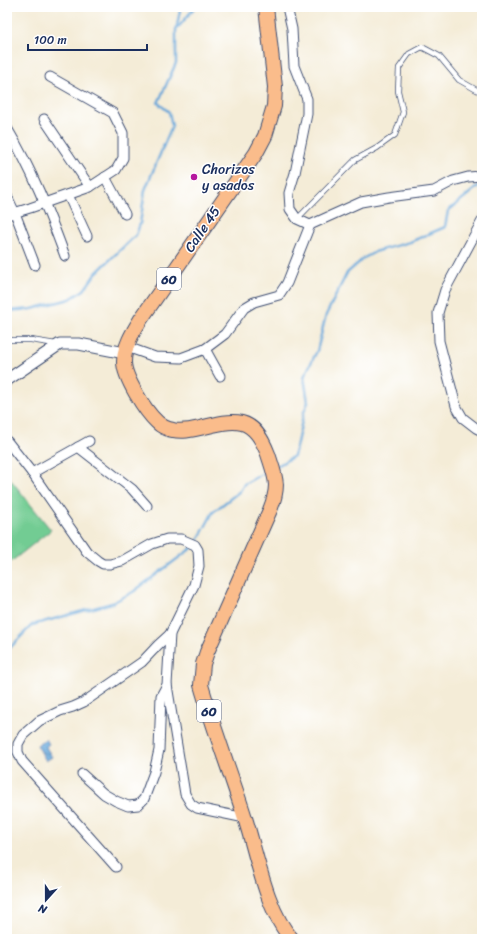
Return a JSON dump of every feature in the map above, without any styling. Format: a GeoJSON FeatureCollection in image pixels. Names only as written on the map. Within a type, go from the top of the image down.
{"type":"FeatureCollection","features":[{"type":"Feature","properties":{"kind":"main road","name":"Calle 45"},"geometry":{"type":"LineString","coordinates":[[245,818],[206,702],[201,685],[202,674],[207,652],[276,495],[277,483],[270,460],[260,436],[253,428],[244,423],[234,421],[221,422],[181,431],[165,428],[158,424],[151,416],[130,383],[125,372],[124,361],[126,350],[140,319],[256,153],[265,136],[274,106],[275,87],[266,7]]}},
{"type":"Feature","properties":{"kind":"main road","name":"60"},"geometry":{"type":"LineString","coordinates":[[245,818],[269,899],[278,919],[292,939]]}},
{"type":"Feature","properties":{"kind":"street"},"geometry":{"type":"LineString","coordinates":[[287,7],[292,29],[294,66],[307,99],[307,114],[295,173],[289,192],[290,209],[297,219],[310,224],[361,202],[434,191],[453,181],[468,177],[482,176]]}},
{"type":"Feature","properties":{"kind":"street"},"geometry":{"type":"LineString","coordinates":[[11,214],[90,187],[116,170],[123,158],[123,133],[113,113],[50,77]]}},
{"type":"Feature","properties":{"kind":"street"},"geometry":{"type":"LineString","coordinates":[[44,120],[90,187]]}},
{"type":"Feature","properties":{"kind":"street"},"geometry":{"type":"LineString","coordinates":[[7,128],[23,155],[45,203],[65,256]]}},
{"type":"Feature","properties":{"kind":"street"},"geometry":{"type":"LineString","coordinates":[[105,177],[125,214]]}},
{"type":"Feature","properties":{"kind":"street"},"geometry":{"type":"LineString","coordinates":[[68,195],[87,236]]}},
{"type":"Feature","properties":{"kind":"street"},"geometry":{"type":"LineString","coordinates":[[7,196],[11,214],[35,265]]}},
{"type":"Feature","properties":{"kind":"street"},"geometry":{"type":"LineString","coordinates":[[482,221],[445,290],[438,313],[439,342],[456,406],[463,418],[482,431]]}},
{"type":"Feature","properties":{"kind":"street"},"geometry":{"type":"LineString","coordinates":[[7,380],[60,344],[79,344],[126,350],[155,357],[181,358],[204,349],[225,334],[244,308],[254,302],[278,295],[287,283],[310,224]]}},
{"type":"Feature","properties":{"kind":"street"},"geometry":{"type":"LineString","coordinates":[[204,349],[220,376]]}},
{"type":"Feature","properties":{"kind":"street"},"geometry":{"type":"LineString","coordinates":[[7,441],[32,472],[87,552],[103,564],[122,561],[152,544],[167,540],[181,540],[195,545],[198,550],[199,566],[194,585],[170,634],[142,662],[84,702],[73,708],[60,711],[39,721],[23,735],[18,744],[18,752],[22,761],[46,786],[116,867]]}},
{"type":"Feature","properties":{"kind":"street"},"geometry":{"type":"LineString","coordinates":[[32,472],[89,441]]}},
{"type":"Feature","properties":{"kind":"street"},"geometry":{"type":"LineString","coordinates":[[78,447],[132,489],[147,506]]}},
{"type":"Feature","properties":{"kind":"street"},"geometry":{"type":"LineString","coordinates":[[170,634],[167,685],[185,794],[191,804],[197,808],[245,818]]}},
{"type":"Feature","properties":{"kind":"street"},"geometry":{"type":"LineString","coordinates":[[82,774],[104,794],[116,802],[128,806],[138,804],[144,799],[154,772],[159,750],[161,696],[167,685]]}},
{"type":"Feature","properties":{"kind":"lane"},"geometry":{"type":"LineString","coordinates":[[297,219],[355,160],[377,148],[395,135],[403,112],[398,91],[400,68],[409,54],[422,47],[439,56],[459,80],[482,93]]}},
{"type":"Feature","properties":{"kind":"lane"},"geometry":{"type":"LineString","coordinates":[[7,340],[31,340],[60,344]]}},
{"type":"Feature","properties":{"kind":"green space"},"geometry":{"type":"Polygon","coordinates":[[[7,475],[51,530],[7,565],[7,475]]]}},
{"type":"Feature","properties":{"kind":"water"},"geometry":{"type":"Polygon","coordinates":[[[46,739],[49,744],[46,747],[52,757],[46,761],[37,745],[46,739]]]}},
{"type":"Feature","properties":{"kind":"waterway"},"geometry":{"type":"LineString","coordinates":[[176,30],[180,11],[177,7]]}},
{"type":"Feature","properties":{"kind":"waterway"},"geometry":{"type":"LineString","coordinates":[[7,311],[32,309],[70,299],[84,290],[96,273],[136,235],[140,224],[145,190],[172,126],[169,112],[158,103],[176,63],[176,30],[195,7]]}},
{"type":"Feature","properties":{"kind":"waterway"},"geometry":{"type":"LineString","coordinates":[[277,466],[294,456],[304,412],[308,402],[304,377],[317,351],[326,315],[347,273],[364,258],[377,251],[410,242],[445,227],[448,211],[482,183]]}},
{"type":"Feature","properties":{"kind":"waterway"},"geometry":{"type":"LineString","coordinates":[[196,544],[213,512],[240,491],[244,484],[269,470]]}},
{"type":"Feature","properties":{"kind":"waterway"},"geometry":{"type":"LineString","coordinates":[[7,651],[32,625],[112,603],[133,592],[193,547]]}},
{"type":"Feature","properties":{"kind":"place","name":"Chorizos y asados"},"geometry":{"type":"Point","coordinates":[194,177]}}]}
